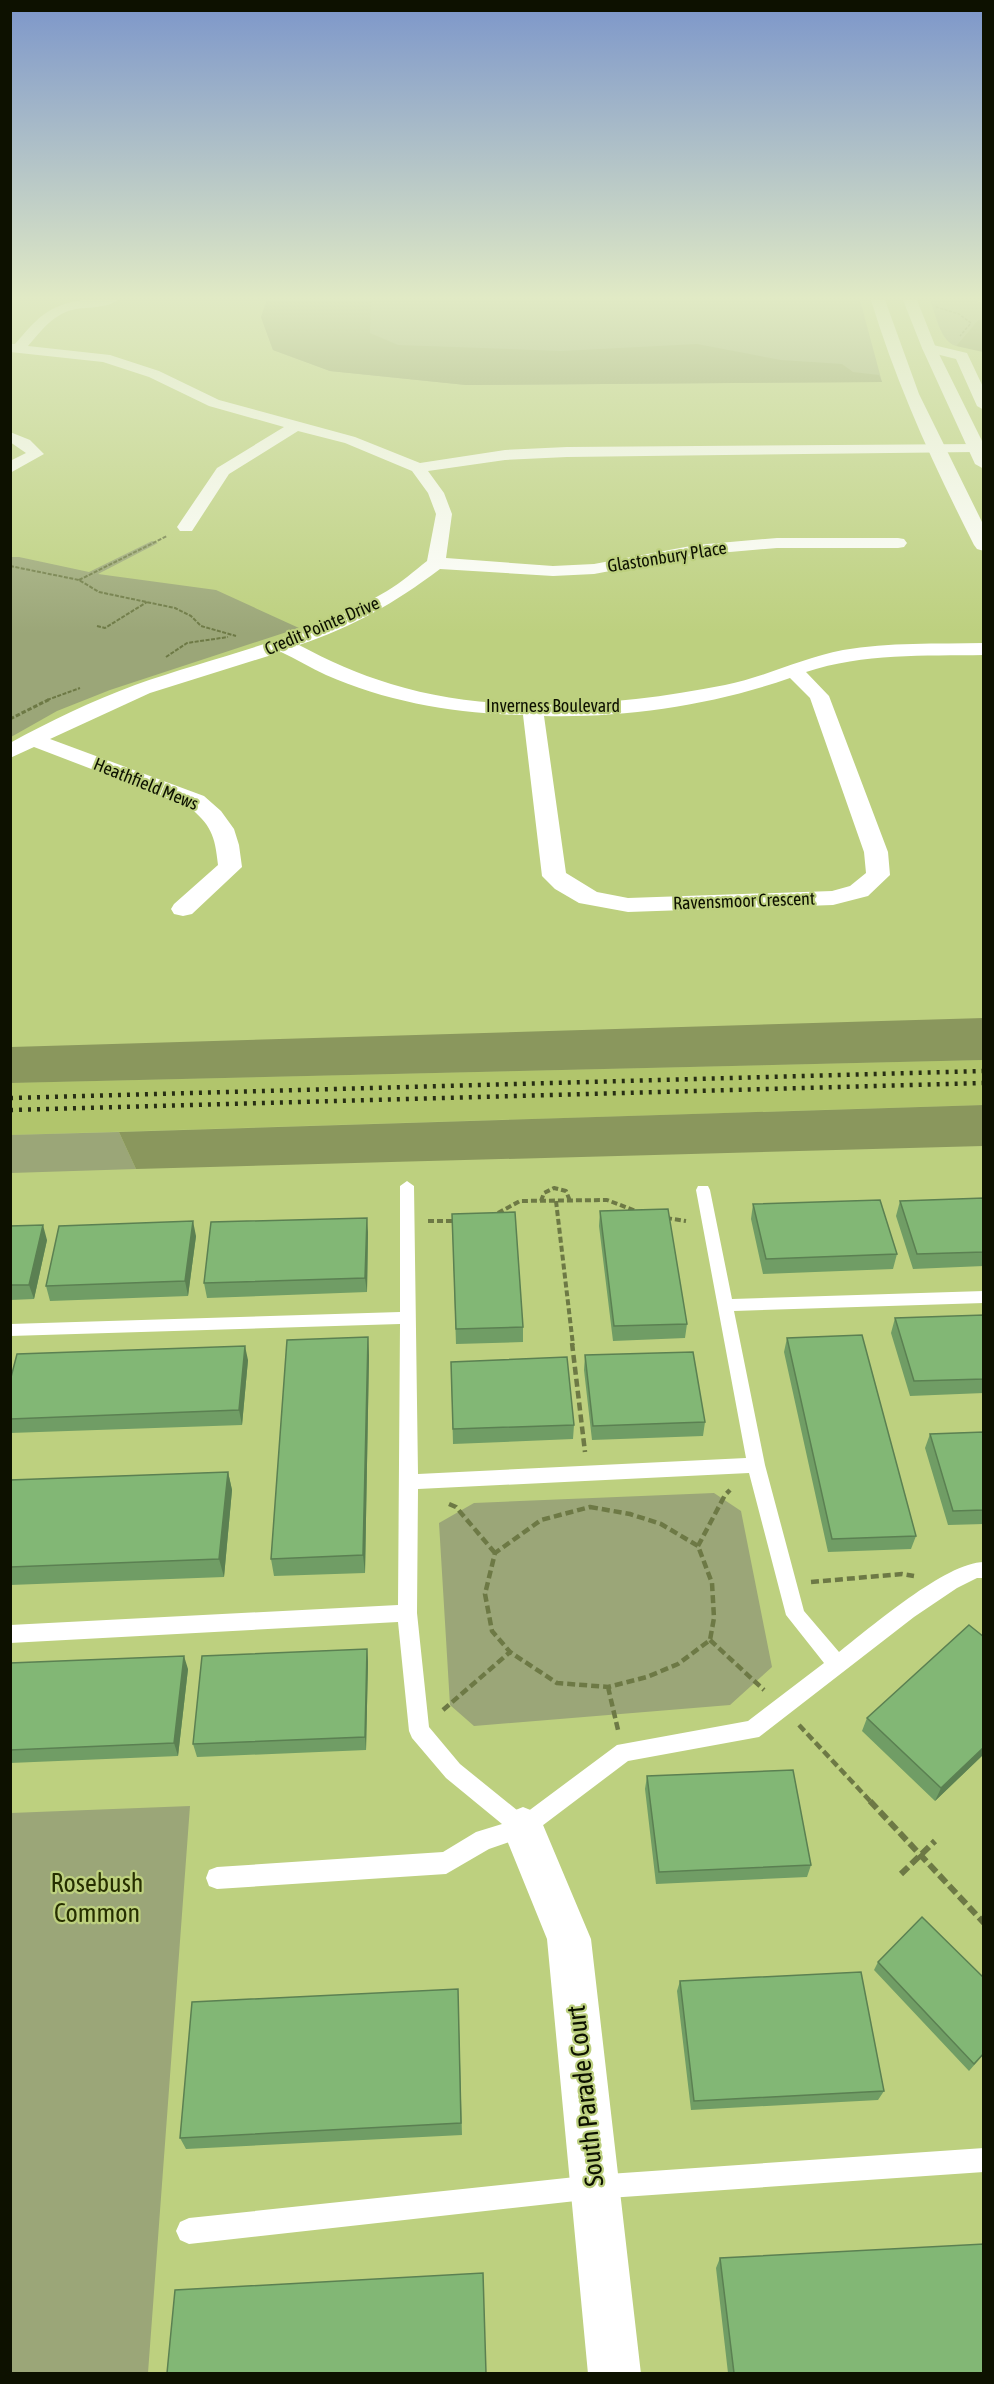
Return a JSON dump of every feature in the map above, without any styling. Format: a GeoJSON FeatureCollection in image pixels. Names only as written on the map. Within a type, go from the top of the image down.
{"type":"FeatureCollection","features":[{"type":"Feature","properties":{"kind":"main road"},"geometry":{"type":"LineString","coordinates":[[922,411],[936,447],[984,545]]}},
{"type":"Feature","properties":{"kind":"main road"},"geometry":{"type":"LineString","coordinates":[[958,411],[984,464]]}},
{"type":"Feature","properties":{"kind":"street"},"geometry":{"type":"LineString","coordinates":[[243,411],[350,440],[418,468],[505,455],[567,452],[975,447]]}},
{"type":"Feature","properties":{"kind":"street"},"geometry":{"type":"LineString","coordinates":[[186,527],[223,471],[295,426]]}},
{"type":"Feature","properties":{"kind":"street"},"geometry":{"type":"LineString","coordinates":[[10,436],[25,443],[36,454],[10,468]]}},
{"type":"Feature","properties":{"kind":"street"},"geometry":{"type":"LineString","coordinates":[[418,468],[436,493],[444,514],[436,563]]}},
{"type":"Feature","properties":{"kind":"street","name":"Glastonbury Place"},"geometry":{"type":"LineString","coordinates":[[436,563],[553,571],[594,569],[696,550],[777,543],[898,543]]}},
{"type":"Feature","properties":{"kind":"street","name":"Credit Pointe Drive"},"geometry":{"type":"LineString","coordinates":[[10,752],[32,739],[141,690],[283,645],[353,617],[393,595],[436,563]]}},
{"type":"Feature","properties":{"kind":"street","name":"Inverness Boulevard"},"geometry":{"type":"LineString","coordinates":[[283,645],[322,665],[377,686],[417,696],[476,706],[533,710],[611,707],[676,699],[727,690],[842,656],[984,649]]}},
{"type":"Feature","properties":{"kind":"street","name":"Inverness Boulevard"},"geometry":{"type":"LineString","coordinates":[[793,670],[984,665]]}},
{"type":"Feature","properties":{"kind":"street","name":"Ravensmoor Crescent"},"geometry":{"type":"LineString","coordinates":[[533,710],[554,876],[572,892],[594,901],[628,904],[833,898],[859,891],[878,875],[876,852],[819,696],[793,670]]}},
{"type":"Feature","properties":{"kind":"street","name":"Heathfield Mews"},"geometry":{"type":"LineString","coordinates":[[32,739],[196,801],[215,817],[228,838],[230,867],[183,909]]}},
{"type":"Feature","properties":{"kind":"street","name":"South Parade Court"},"geometry":{"type":"LineString","coordinates":[[523,1828],[569,1939],[615,2373]]}},
{"type":"Feature","properties":{"kind":"lane"},"geometry":{"type":"LineString","coordinates":[[407,1186],[409,1482],[407,1613],[419,1731],[453,1771],[523,1828]]}},
{"type":"Feature","properties":{"kind":"lane"},"geometry":{"type":"LineString","coordinates":[[704,1190],[756,1465],[796,1615],[836,1663]]}},
{"type":"Feature","properties":{"kind":"lane"},"geometry":{"type":"LineString","coordinates":[[725,1305],[984,1297]]}},
{"type":"Feature","properties":{"kind":"lane"},"geometry":{"type":"LineString","coordinates":[[10,1330],[408,1318]]}},
{"type":"Feature","properties":{"kind":"lane"},"geometry":{"type":"LineString","coordinates":[[409,1482],[756,1465]]}},
{"type":"Feature","properties":{"kind":"lane"},"geometry":{"type":"LineString","coordinates":[[217,1878],[446,1863],[484,1840],[523,1828],[624,1752],[752,1730],[783,1708],[836,1663],[950,1582],[975,1570],[984,1570]]}},
{"type":"Feature","properties":{"kind":"lane"},"geometry":{"type":"LineString","coordinates":[[10,1634],[407,1613]]}},
{"type":"Feature","properties":{"kind":"lane"},"geometry":{"type":"LineString","coordinates":[[189,2231],[594,2187],[984,2160]]}},
{"type":"Feature","properties":{"kind":"path"},"geometry":{"type":"LineString","coordinates":[[79,580],[186,527]]}},
{"type":"Feature","properties":{"kind":"path"},"geometry":{"type":"LineString","coordinates":[[10,566],[79,580],[99,592],[175,608],[191,616],[201,626],[216,632],[245,638]]}},
{"type":"Feature","properties":{"kind":"path"},"geometry":{"type":"LineString","coordinates":[[97,626],[104,629],[147,602]]}},
{"type":"Feature","properties":{"kind":"path"},"geometry":{"type":"LineString","coordinates":[[541,1201],[542,1195],[548,1189],[557,1187],[566,1191],[570,1201]]}},
{"type":"Feature","properties":{"kind":"path"},"geometry":{"type":"LineString","coordinates":[[494,1216],[520,1201],[607,1200],[646,1215]]}},
{"type":"Feature","properties":{"kind":"path"},"geometry":{"type":"LineString","coordinates":[[556,1201],[590,1507]]}},
{"type":"Feature","properties":{"kind":"path"},"geometry":{"type":"LineString","coordinates":[[657,1216],[710,1224]]}},
{"type":"Feature","properties":{"kind":"path"},"geometry":{"type":"LineString","coordinates":[[407,1221],[462,1221]]}},
{"type":"Feature","properties":{"kind":"path"},"geometry":{"type":"LineString","coordinates":[[698,1546],[726,1495],[756,1465]]}},
{"type":"Feature","properties":{"kind":"path"},"geometry":{"type":"LineString","coordinates":[[409,1482],[456,1507],[495,1553]]}},
{"type":"Feature","properties":{"kind":"path"},"geometry":{"type":"LineString","coordinates":[[590,1507],[661,1524],[698,1546],[712,1583],[714,1618],[710,1640],[678,1664],[647,1677],[608,1687],[557,1683],[510,1652],[492,1631],[485,1594],[495,1553],[541,1520],[590,1507]]}},
{"type":"Feature","properties":{"kind":"path"},"geometry":{"type":"LineString","coordinates":[[788,1584],[902,1574],[950,1582]]}},
{"type":"Feature","properties":{"kind":"path"},"geometry":{"type":"LineString","coordinates":[[710,1640],[783,1708],[984,1923]]}},
{"type":"Feature","properties":{"kind":"path"},"geometry":{"type":"LineString","coordinates":[[419,1731],[510,1652]]}},
{"type":"Feature","properties":{"kind":"path"},"geometry":{"type":"LineString","coordinates":[[608,1687],[624,1752]]}},
{"type":"Feature","properties":{"kind":"path"},"geometry":{"type":"LineString","coordinates":[[902,1874],[935,1841]]}},
{"type":"Feature","properties":{"kind":"shaded area"},"geometry":{"type":"Polygon","coordinates":[[[984,1018],[983,1060],[11,1083],[11,1047],[984,1018]]]}},
{"type":"Feature","properties":{"kind":"shaded area"},"geometry":{"type":"Polygon","coordinates":[[[984,1060],[983,1105],[11,1135],[10,1083],[984,1060]]]}},
{"type":"Feature","properties":{"kind":"shaded area"},"geometry":{"type":"Polygon","coordinates":[[[984,1105],[983,1146],[136,1169],[119,1132],[984,1105]]]}},
{"type":"Feature","properties":{"kind":"green space"},"geometry":{"type":"Polygon","coordinates":[[[152,541],[158,543],[98,574],[216,590],[299,628],[110,690],[57,711],[11,737],[11,557],[89,572],[152,541]]]}},
{"type":"Feature","properties":{"kind":"green space"},"geometry":{"type":"Polygon","coordinates":[[[119,1132],[136,1169],[11,1173],[10,1135],[119,1132]]]}},
{"type":"Feature","properties":{"kind":"green space"},"geometry":{"type":"Polygon","coordinates":[[[714,1493],[741,1511],[772,1667],[730,1705],[474,1726],[450,1705],[439,1523],[474,1503],[714,1493]]]}},
{"type":"Feature","properties":{"kind":"green space","name":"Rosebush Common"},"geometry":{"type":"Polygon","coordinates":[[[190,1806],[148,2373],[11,2373],[11,1813],[190,1806]]]}},
{"type":"Feature","properties":{"kind":"building"},"geometry":{"type":"Polygon","coordinates":[[[984,1198],[984,1252],[917,1254],[900,1201],[984,1198]]]}},
{"type":"Feature","properties":{"kind":"building"},"geometry":{"type":"Polygon","coordinates":[[[880,1200],[897,1254],[766,1259],[753,1204],[880,1200]]]}},
{"type":"Feature","properties":{"kind":"building"},"geometry":{"type":"Polygon","coordinates":[[[668,1209],[687,1324],[614,1326],[600,1211],[668,1209]]]}},
{"type":"Feature","properties":{"kind":"building"},"geometry":{"type":"Polygon","coordinates":[[[515,1212],[523,1327],[456,1329],[452,1214],[515,1212]]]}},
{"type":"Feature","properties":{"kind":"building"},"geometry":{"type":"Polygon","coordinates":[[[367,1218],[365,1278],[204,1283],[211,1222],[367,1218]]]}},
{"type":"Feature","properties":{"kind":"building"},"geometry":{"type":"Polygon","coordinates":[[[193,1221],[185,1281],[46,1286],[59,1226],[193,1221]]]}},
{"type":"Feature","properties":{"kind":"building"},"geometry":{"type":"Polygon","coordinates":[[[43,1225],[29,1285],[10,1285],[10,1226],[43,1225]]]}},
{"type":"Feature","properties":{"kind":"building"},"geometry":{"type":"Polygon","coordinates":[[[984,1315],[984,1379],[914,1381],[895,1318],[984,1315]]]}},
{"type":"Feature","properties":{"kind":"building"},"geometry":{"type":"Polygon","coordinates":[[[862,1335],[916,1536],[832,1539],[787,1338],[862,1335]]]}},
{"type":"Feature","properties":{"kind":"building"},"geometry":{"type":"Polygon","coordinates":[[[368,1337],[363,1555],[271,1559],[287,1340],[368,1337]]]}},
{"type":"Feature","properties":{"kind":"building"},"geometry":{"type":"Polygon","coordinates":[[[245,1346],[239,1410],[10,1419],[10,1381],[17,1354],[245,1346]]]}},
{"type":"Feature","properties":{"kind":"building"},"geometry":{"type":"Polygon","coordinates":[[[693,1352],[705,1422],[593,1426],[585,1355],[693,1352]]]}},
{"type":"Feature","properties":{"kind":"building"},"geometry":{"type":"Polygon","coordinates":[[[567,1357],[574,1425],[453,1429],[451,1362],[567,1357]]]}},
{"type":"Feature","properties":{"kind":"building"},"geometry":{"type":"Polygon","coordinates":[[[984,1432],[984,1510],[953,1511],[930,1434],[984,1432]]]}},
{"type":"Feature","properties":{"kind":"building"},"geometry":{"type":"Polygon","coordinates":[[[228,1472],[219,1559],[10,1567],[10,1480],[228,1472]]]}},
{"type":"Feature","properties":{"kind":"building"},"geometry":{"type":"Polygon","coordinates":[[[969,1625],[984,1637],[984,1747],[941,1788],[867,1718],[969,1625]]]}},
{"type":"Feature","properties":{"kind":"building"},"geometry":{"type":"Polygon","coordinates":[[[367,1649],[365,1737],[193,1744],[202,1656],[367,1649]]]}},
{"type":"Feature","properties":{"kind":"building"},"geometry":{"type":"Polygon","coordinates":[[[184,1656],[174,1743],[10,1750],[10,1663],[184,1656]]]}},
{"type":"Feature","properties":{"kind":"building"},"geometry":{"type":"Polygon","coordinates":[[[793,1770],[811,1865],[659,1872],[647,1776],[793,1770]]]}},
{"type":"Feature","properties":{"kind":"building"},"geometry":{"type":"Polygon","coordinates":[[[922,1917],[984,1978],[984,2053],[974,2064],[878,1962],[922,1917]]]}},
{"type":"Feature","properties":{"kind":"building"},"geometry":{"type":"Polygon","coordinates":[[[861,1972],[884,2091],[694,2101],[680,1981],[861,1972]]]}},
{"type":"Feature","properties":{"kind":"building"},"geometry":{"type":"Polygon","coordinates":[[[458,1989],[461,2123],[180,2138],[192,2002],[458,1989]]]}},
{"type":"Feature","properties":{"kind":"building"},"geometry":{"type":"Polygon","coordinates":[[[984,2244],[984,2373],[734,2373],[720,2258],[984,2244]]]}},
{"type":"Feature","properties":{"kind":"building"},"geometry":{"type":"Polygon","coordinates":[[[483,2273],[486,2373],[167,2373],[175,2290],[483,2273]]]}},
{"type":"Feature","properties":{"kind":"railway"},"geometry":{"type":"LineString","coordinates":[[10,1098],[984,1071]]}},
{"type":"Feature","properties":{"kind":"railway"},"geometry":{"type":"LineString","coordinates":[[10,1110],[984,1083]]}}]}
